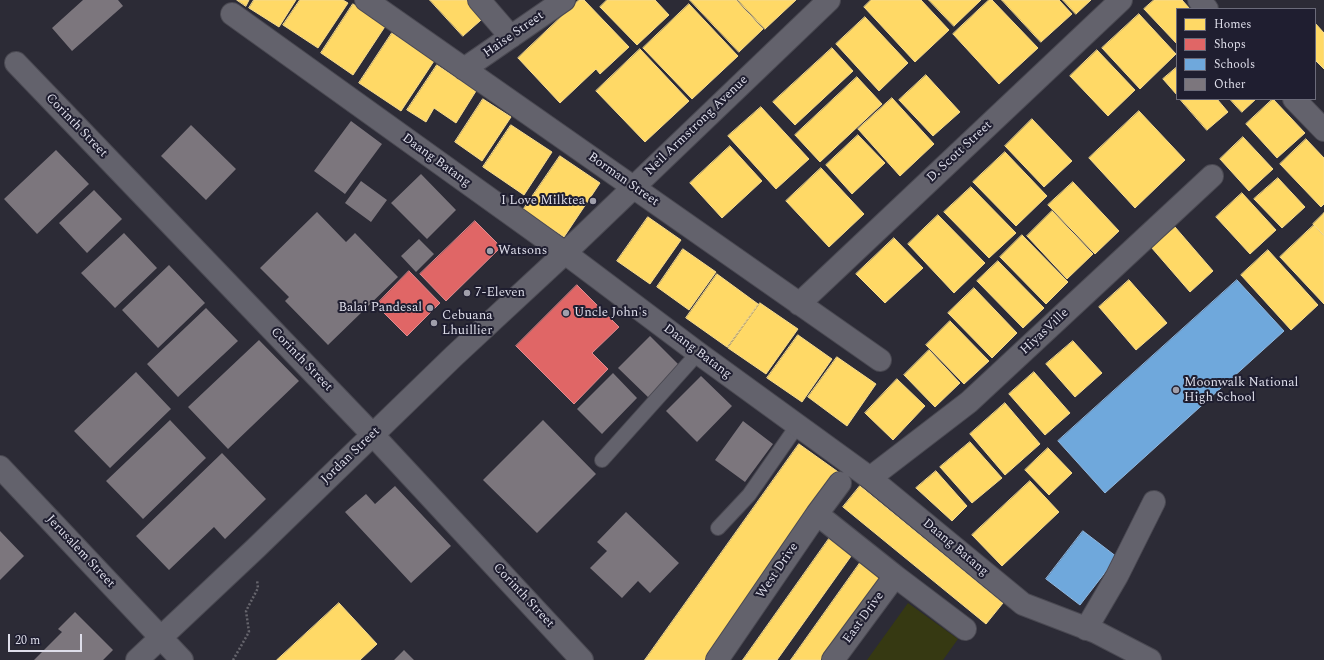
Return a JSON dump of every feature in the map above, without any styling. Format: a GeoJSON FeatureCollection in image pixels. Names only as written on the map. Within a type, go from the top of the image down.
{"type":"FeatureCollection","features":[{"type":"Feature","properties":{"kind":"street","name":"Borman Street"},"geometry":{"type":"LineString","coordinates":[[366,0],[880,360]]}},
{"type":"Feature","properties":{"kind":"street"},"geometry":{"type":"LineString","coordinates":[[479,0],[511,37]]}},
{"type":"Feature","properties":{"kind":"street","name":"Haise Street"},"geometry":{"type":"LineString","coordinates":[[464,69],[564,0]]}},
{"type":"Feature","properties":{"kind":"street","name":"Neil Armstrong Avenue"},"geometry":{"type":"LineString","coordinates":[[565,253],[829,0]]}},
{"type":"Feature","properties":{"kind":"street","name":"D. Scott Street"},"geometry":{"type":"LineString","coordinates":[[799,304],[1121,0]]}},
{"type":"Feature","properties":{"kind":"street"},"geometry":{"type":"LineString","coordinates":[[1198,0],[1206,8]]}},
{"type":"Feature","properties":{"kind":"street","name":"Daang Batang"},"geometry":{"type":"LineString","coordinates":[[232,14],[565,253],[698,353],[870,478],[1023,604],[1096,632],[1150,660]]}},
{"type":"Feature","properties":{"kind":"street","name":"Corinth Street"},"geometry":{"type":"LineString","coordinates":[[16,63],[373,435],[582,660]]}},
{"type":"Feature","properties":{"kind":"street"},"geometry":{"type":"LineString","coordinates":[[1295,100],[1324,130]]}},
{"type":"Feature","properties":{"kind":"street","name":"HiyasVille"},"geometry":{"type":"LineString","coordinates":[[870,478],[969,402],[1212,176]]}},
{"type":"Feature","properties":{"kind":"street","name":"Jordan Street"},"geometry":{"type":"LineString","coordinates":[[137,660],[256,548],[454,356],[565,253]]}},
{"type":"Feature","properties":{"kind":"street","name":"Jerusalem Street"},"geometry":{"type":"LineString","coordinates":[[0,467],[182,660]]}},
{"type":"Feature","properties":{"kind":"street","name":"West Drive"},"geometry":{"type":"LineString","coordinates":[[717,660],[840,483]]}},
{"type":"Feature","properties":{"kind":"street"},"geometry":{"type":"LineString","coordinates":[[1086,628],[1117,576],[1154,502]]}},
{"type":"Feature","properties":{"kind":"street"},"geometry":{"type":"LineString","coordinates":[[817,514],[965,629]]}},
{"type":"Feature","properties":{"kind":"street","name":"East Drive"},"geometry":{"type":"LineString","coordinates":[[833,660],[895,576]]}},
{"type":"Feature","properties":{"kind":"lane"},"geometry":{"type":"LineString","coordinates":[[602,460],[698,353]]}},
{"type":"Feature","properties":{"kind":"lane"},"geometry":{"type":"LineString","coordinates":[[718,528],[749,496],[798,426]]}},
{"type":"Feature","properties":{"kind":"path"},"geometry":{"type":"LineString","coordinates":[[233,660],[249,632],[246,611],[258,588],[256,548]]}},
{"type":"Feature","properties":{"kind":"green space"},"geometry":{"type":"Polygon","coordinates":[[[908,603],[958,639],[943,660],[867,660],[908,603]]]}},
{"type":"Feature","properties":{"kind":"building: Homes"},"geometry":{"type":"Polygon","coordinates":[[[237,0],[249,0],[246,6],[237,0]]]}},
{"type":"Feature","properties":{"kind":"building: Homes"},"geometry":{"type":"Polygon","coordinates":[[[254,0],[296,0],[279,27],[249,8],[254,0]]]}},
{"type":"Feature","properties":{"kind":"building: Homes"},"geometry":{"type":"Polygon","coordinates":[[[300,0],[343,0],[348,3],[318,48],[283,25],[300,0]]]}},
{"type":"Feature","properties":{"kind":"building: Homes"},"geometry":{"type":"Polygon","coordinates":[[[430,0],[477,0],[489,13],[463,36],[430,0]]]}},
{"type":"Feature","properties":{"kind":"building: Homes"},"geometry":{"type":"Polygon","coordinates":[[[579,0],[584,0],[629,47],[600,74],[596,69],[560,103],[518,58],[579,0]]]}},
{"type":"Feature","properties":{"kind":"building: Homes"},"geometry":{"type":"Polygon","coordinates":[[[607,0],[655,0],[669,15],[637,45],[600,7],[607,0]]]}},
{"type":"Feature","properties":{"kind":"building: Homes"},"geometry":{"type":"Polygon","coordinates":[[[690,0],[736,0],[763,29],[739,52],[690,0]]]}},
{"type":"Feature","properties":{"kind":"building: Homes"},"geometry":{"type":"Polygon","coordinates":[[[738,0],[796,0],[765,29],[738,0]]]}},
{"type":"Feature","properties":{"kind":"building: Homes"},"geometry":{"type":"Polygon","coordinates":[[[871,0],[921,0],[949,30],[915,62],[864,7],[871,0]]]}},
{"type":"Feature","properties":{"kind":"building: Homes"},"geometry":{"type":"Polygon","coordinates":[[[929,0],[981,0],[954,26],[929,0]]]}},
{"type":"Feature","properties":{"kind":"building: Homes"},"geometry":{"type":"Polygon","coordinates":[[[989,0],[992,0],[1038,48],[999,84],[953,34],[989,0]]]}},
{"type":"Feature","properties":{"kind":"building: Homes"},"geometry":{"type":"Polygon","coordinates":[[[1002,0],[1059,0],[1072,14],[1041,42],[1002,0]]]}},
{"type":"Feature","properties":{"kind":"building: Homes"},"geometry":{"type":"Polygon","coordinates":[[[1063,0],[1091,0],[1076,14],[1063,0]]]}},
{"type":"Feature","properties":{"kind":"building: Homes"},"geometry":{"type":"Polygon","coordinates":[[[1154,0],[1182,0],[1189,8],[1176,8],[1176,43],[1144,9],[1154,0]]]}},
{"type":"Feature","properties":{"kind":"building: Homes"},"geometry":{"type":"Polygon","coordinates":[[[353,4],[386,25],[353,75],[321,53],[353,4]]]}},
{"type":"Feature","properties":{"kind":"building: Homes"},"geometry":{"type":"Polygon","coordinates":[[[689,4],[738,56],[692,99],[643,48],[689,4]]]}},
{"type":"Feature","properties":{"kind":"building: Homes"},"geometry":{"type":"Polygon","coordinates":[[[1139,14],[1176,54],[1140,89],[1102,48],[1139,14]]]}},
{"type":"Feature","properties":{"kind":"building: Homes"},"geometry":{"type":"Polygon","coordinates":[[[865,17],[908,63],[879,91],[836,44],[865,17]]]}},
{"type":"Feature","properties":{"kind":"building: Homes"},"geometry":{"type":"Polygon","coordinates":[[[1316,24],[1324,33],[1324,69],[1316,61],[1316,24]]]}},
{"type":"Feature","properties":{"kind":"building: Homes"},"geometry":{"type":"Polygon","coordinates":[[[392,33],[434,61],[401,111],[359,83],[392,33]]]}},
{"type":"Feature","properties":{"kind":"building: Homes"},"geometry":{"type":"Polygon","coordinates":[[[832,48],[853,71],[795,125],[773,102],[832,48]]]}},
{"type":"Feature","properties":{"kind":"building: Homes"},"geometry":{"type":"Polygon","coordinates":[[[640,49],[689,101],[645,142],[596,91],[640,49]]]}},
{"type":"Feature","properties":{"kind":"building: Homes"},"geometry":{"type":"Polygon","coordinates":[[[1097,50],[1135,90],[1108,116],[1070,76],[1097,50]]]}},
{"type":"Feature","properties":{"kind":"building: Homes"},"geometry":{"type":"Polygon","coordinates":[[[437,65],[476,91],[456,123],[434,108],[426,122],[407,110],[437,65]]]}},
{"type":"Feature","properties":{"kind":"building: Homes"},"geometry":{"type":"Polygon","coordinates":[[[1176,68],[1176,94],[1163,79],[1176,68]]]}},
{"type":"Feature","properties":{"kind":"building: Homes"},"geometry":{"type":"Polygon","coordinates":[[[926,75],[960,112],[933,136],[899,100],[926,75]]]}},
{"type":"Feature","properties":{"kind":"building: Homes"},"geometry":{"type":"Polygon","coordinates":[[[857,77],[882,104],[820,162],[795,135],[857,77]]]}},
{"type":"Feature","properties":{"kind":"building: Homes"},"geometry":{"type":"Polygon","coordinates":[[[892,98],[934,144],[900,176],[858,129],[892,98]]]}},
{"type":"Feature","properties":{"kind":"building: Homes"},"geometry":{"type":"Polygon","coordinates":[[[483,99],[511,117],[482,161],[455,142],[483,99]]]}},
{"type":"Feature","properties":{"kind":"building: Homes"},"geometry":{"type":"Polygon","coordinates":[[[1181,100],[1218,100],[1228,112],[1207,130],[1181,100]]]}},
{"type":"Feature","properties":{"kind":"building: Homes"},"geometry":{"type":"Polygon","coordinates":[[[1231,100],[1255,100],[1242,112],[1231,100]]]}},
{"type":"Feature","properties":{"kind":"building: Homes"},"geometry":{"type":"Polygon","coordinates":[[[1272,100],[1274,100],[1305,133],[1277,158],[1246,124],[1272,100]]]}},
{"type":"Feature","properties":{"kind":"building: Homes"},"geometry":{"type":"Polygon","coordinates":[[[761,107],[809,159],[776,189],[728,136],[761,107]]]}},
{"type":"Feature","properties":{"kind":"building: Homes"},"geometry":{"type":"Polygon","coordinates":[[[1139,111],[1185,160],[1135,208],[1089,158],[1139,111]]]}},
{"type":"Feature","properties":{"kind":"building: Homes"},"geometry":{"type":"Polygon","coordinates":[[[1032,119],[1072,161],[1044,187],[1005,146],[1032,119]]]}},
{"type":"Feature","properties":{"kind":"building: Homes"},"geometry":{"type":"Polygon","coordinates":[[[511,125],[552,152],[524,195],[483,167],[511,125]]]}},
{"type":"Feature","properties":{"kind":"building: Homes"},"geometry":{"type":"Polygon","coordinates":[[[858,135],[885,163],[852,194],[826,165],[858,135]]]}},
{"type":"Feature","properties":{"kind":"building: Homes"},"geometry":{"type":"Polygon","coordinates":[[[1243,137],[1273,169],[1249,191],[1220,159],[1243,137]]]}},
{"type":"Feature","properties":{"kind":"building: Homes"},"geometry":{"type":"Polygon","coordinates":[[[1306,139],[1324,158],[1324,204],[1321,207],[1280,164],[1306,139]]]}},
{"type":"Feature","properties":{"kind":"building: Homes"},"geometry":{"type":"Polygon","coordinates":[[[730,146],[762,181],[722,218],[690,183],[730,146]]]}},
{"type":"Feature","properties":{"kind":"building: Homes"},"geometry":{"type":"Polygon","coordinates":[[[1005,152],[1047,196],[1016,226],[973,182],[1005,152]]]}},
{"type":"Feature","properties":{"kind":"building: Homes"},"geometry":{"type":"Polygon","coordinates":[[[560,156],[600,183],[564,237],[523,210],[560,156]]]}},
{"type":"Feature","properties":{"kind":"building: Homes"},"geometry":{"type":"Polygon","coordinates":[[[821,168],[864,214],[829,247],[786,201],[821,168]]]}},
{"type":"Feature","properties":{"kind":"building: Homes"},"geometry":{"type":"Polygon","coordinates":[[[1278,178],[1305,207],[1282,228],[1254,199],[1278,178]]]}},
{"type":"Feature","properties":{"kind":"building: Homes"},"geometry":{"type":"Polygon","coordinates":[[[1073,182],[1119,231],[1095,254],[1048,205],[1073,182]]]}},
{"type":"Feature","properties":{"kind":"building: Homes"},"geometry":{"type":"Polygon","coordinates":[[[971,187],[1016,233],[989,258],[944,212],[971,187]]]}},
{"type":"Feature","properties":{"kind":"building: Homes"},"geometry":{"type":"Polygon","coordinates":[[[1242,193],[1276,230],[1250,254],[1216,217],[1242,193]]]}},
{"type":"Feature","properties":{"kind":"building: Homes"},"geometry":{"type":"Polygon","coordinates":[[[1052,211],[1093,254],[1067,279],[1027,236],[1052,211]]]}},
{"type":"Feature","properties":{"kind":"building: Homes"},"geometry":{"type":"Polygon","coordinates":[[[1324,213],[1324,235],[1313,224],[1324,213]]]}},
{"type":"Feature","properties":{"kind":"building: Homes"},"geometry":{"type":"Polygon","coordinates":[[[938,215],[985,263],[954,293],[908,244],[938,215]]]}},
{"type":"Feature","properties":{"kind":"building: Homes"},"geometry":{"type":"Polygon","coordinates":[[[648,217],[681,240],[650,284],[617,261],[648,217]]]}},
{"type":"Feature","properties":{"kind":"building: Homes"},"geometry":{"type":"Polygon","coordinates":[[[1314,225],[1324,236],[1324,304],[1280,257],[1314,225]]]}},
{"type":"Feature","properties":{"kind":"building: Homes"},"geometry":{"type":"Polygon","coordinates":[[[1175,227],[1213,271],[1190,292],[1151,247],[1175,227]]]}},
{"type":"Feature","properties":{"kind":"building: Homes"},"geometry":{"type":"Polygon","coordinates":[[[1022,235],[1068,282],[1046,304],[1000,257],[1022,235]]]}},
{"type":"Feature","properties":{"kind":"building: Homes"},"geometry":{"type":"Polygon","coordinates":[[[894,238],[923,268],[885,303],[856,274],[894,238]]]}},
{"type":"Feature","properties":{"kind":"building: Homes"},"geometry":{"type":"Polygon","coordinates":[[[683,249],[716,272],[689,310],[657,287],[683,249]]]}},
{"type":"Feature","properties":{"kind":"building: Homes"},"geometry":{"type":"Polygon","coordinates":[[[1268,250],[1318,305],[1291,330],[1241,275],[1268,250]]]}},
{"type":"Feature","properties":{"kind":"building: Homes"},"geometry":{"type":"Polygon","coordinates":[[[998,261],[1044,308],[1023,328],[977,281],[998,261]]]}},
{"type":"Feature","properties":{"kind":"building: Homes"},"geometry":{"type":"Polygon","coordinates":[[[717,274],[758,304],[727,347],[686,318],[717,274]]]}},
{"type":"Feature","properties":{"kind":"building: Homes"},"geometry":{"type":"Polygon","coordinates":[[[1129,280],[1167,323],[1136,350],[1099,307],[1129,280]]]}},
{"type":"Feature","properties":{"kind":"building: Homes"},"geometry":{"type":"Polygon","coordinates":[[[974,288],[1017,333],[992,358],[948,313],[974,288]]]}},
{"type":"Feature","properties":{"kind":"building: Homes"},"geometry":{"type":"Polygon","coordinates":[[[760,303],[798,329],[766,374],[728,348],[760,303]]]}},
{"type":"Feature","properties":{"kind":"building: Homes"},"geometry":{"type":"Polygon","coordinates":[[[950,321],[989,361],[964,384],[926,345],[950,321]]]}},
{"type":"Feature","properties":{"kind":"building: Homes"},"geometry":{"type":"Polygon","coordinates":[[[798,335],[832,359],[802,402],[767,378],[798,335]]]}},
{"type":"Feature","properties":{"kind":"building: Homes"},"geometry":{"type":"Polygon","coordinates":[[[1073,341],[1102,373],[1075,397],[1046,364],[1073,341]]]}},
{"type":"Feature","properties":{"kind":"building: Homes"},"geometry":{"type":"Polygon","coordinates":[[[929,350],[960,383],[935,407],[904,375],[929,350]]]}},
{"type":"Feature","properties":{"kind":"building: Homes"},"geometry":{"type":"Polygon","coordinates":[[[837,357],[876,384],[847,426],[808,397],[837,357]]]}},
{"type":"Feature","properties":{"kind":"building: Homes"},"geometry":{"type":"Polygon","coordinates":[[[1034,372],[1070,413],[1045,435],[1009,394],[1034,372]]]}},
{"type":"Feature","properties":{"kind":"building: Homes"},"geometry":{"type":"Polygon","coordinates":[[[897,379],[925,406],[893,440],[865,413],[897,379]]]}},
{"type":"Feature","properties":{"kind":"building: Homes"},"geometry":{"type":"Polygon","coordinates":[[[1005,403],[1040,444],[1005,475],[970,434],[1005,403]]]}},
{"type":"Feature","properties":{"kind":"building: Homes"},"geometry":{"type":"Polygon","coordinates":[[[970,442],[1002,478],[972,503],[940,467],[970,442]]]}},
{"type":"Feature","properties":{"kind":"building: Homes"},"geometry":{"type":"Polygon","coordinates":[[[799,444],[841,474],[709,660],[645,660],[799,444]]]}},
{"type":"Feature","properties":{"kind":"building: Homes"},"geometry":{"type":"Polygon","coordinates":[[[1048,448],[1072,473],[1049,495],[1025,470],[1048,448]]]}},
{"type":"Feature","properties":{"kind":"building: Homes"},"geometry":{"type":"Polygon","coordinates":[[[936,471],[967,506],[952,521],[916,488],[936,471]]]}},
{"type":"Feature","properties":{"kind":"building: Homes"},"geometry":{"type":"Polygon","coordinates":[[[1030,481],[1059,512],[1002,566],[972,535],[1030,481]]]}},
{"type":"Feature","properties":{"kind":"building: Homes"},"geometry":{"type":"Polygon","coordinates":[[[860,486],[1003,603],[986,624],[843,507],[860,486]]]}},
{"type":"Feature","properties":{"kind":"building: Homes"},"geometry":{"type":"Polygon","coordinates":[[[831,536],[854,552],[777,660],[743,660],[831,536]]]}},
{"type":"Feature","properties":{"kind":"building: Homes"},"geometry":{"type":"Polygon","coordinates":[[[860,563],[883,580],[826,660],[791,660],[860,563]]]}},
{"type":"Feature","properties":{"kind":"building: Homes"},"geometry":{"type":"Polygon","coordinates":[[[339,603],[377,644],[360,660],[277,660],[339,603]]]}},
{"type":"Feature","properties":{"kind":"building: Shops"},"geometry":{"type":"Polygon","coordinates":[[[475,221],[501,247],[446,301],[420,274],[475,221]]]}},
{"type":"Feature","properties":{"kind":"building: Shops"},"geometry":{"type":"Polygon","coordinates":[[[409,271],[440,303],[407,336],[376,305],[409,271]]]}},
{"type":"Feature","properties":{"kind":"building: Shops"},"geometry":{"type":"Polygon","coordinates":[[[577,285],[619,327],[592,353],[608,369],[574,404],[516,346],[577,285]]]}},
{"type":"Feature","properties":{"kind":"building: Schools"},"geometry":{"type":"Polygon","coordinates":[[[1237,280],[1284,331],[1105,493],[1058,441],[1237,280]]]}},
{"type":"Feature","properties":{"kind":"building: Schools"},"geometry":{"type":"Polygon","coordinates":[[[1083,531],[1117,557],[1080,605],[1046,579],[1083,531]]]}},
{"type":"Feature","properties":{"kind":"building: Other"},"geometry":{"type":"Polygon","coordinates":[[[83,0],[118,0],[123,6],[72,51],[52,28],[83,0]]]}},
{"type":"Feature","properties":{"kind":"building: Other"},"geometry":{"type":"Polygon","coordinates":[[[351,121],[382,144],[345,194],[314,171],[351,121]]]}},
{"type":"Feature","properties":{"kind":"building: Other"},"geometry":{"type":"Polygon","coordinates":[[[191,125],[236,169],[206,200],[161,156],[191,125]]]}},
{"type":"Feature","properties":{"kind":"building: Other"},"geometry":{"type":"Polygon","coordinates":[[[56,150],[89,184],[37,234],[4,199],[56,150]]]}},
{"type":"Feature","properties":{"kind":"building: Other"},"geometry":{"type":"Polygon","coordinates":[[[421,174],[456,210],[427,239],[391,203],[421,174]]]}},
{"type":"Feature","properties":{"kind":"building: Other"},"geometry":{"type":"Polygon","coordinates":[[[361,181],[387,200],[371,222],[345,203],[361,181]]]}},
{"type":"Feature","properties":{"kind":"building: Other"},"geometry":{"type":"Polygon","coordinates":[[[94,190],[122,219],[87,253],[59,223],[94,190]]]}},
{"type":"Feature","properties":{"kind":"building: Other"},"geometry":{"type":"Polygon","coordinates":[[[317,212],[346,242],[355,233],[398,277],[328,345],[285,301],[289,297],[260,268],[317,212]]]}},
{"type":"Feature","properties":{"kind":"building: Other"},"geometry":{"type":"Polygon","coordinates":[[[124,233],[157,268],[115,308],[81,273],[124,233]]]}},
{"type":"Feature","properties":{"kind":"building: Other"},"geometry":{"type":"Polygon","coordinates":[[[419,239],[434,254],[416,272],[401,256],[419,239]]]}},
{"type":"Feature","properties":{"kind":"building: Other"},"geometry":{"type":"Polygon","coordinates":[[[169,265],[205,303],[158,348],[122,310],[169,265]]]}},
{"type":"Feature","properties":{"kind":"building: Other"},"geometry":{"type":"Polygon","coordinates":[[[206,308],[238,341],[178,397],[147,364],[206,308]]]}},
{"type":"Feature","properties":{"kind":"building: Other"},"geometry":{"type":"Polygon","coordinates":[[[650,336],[681,367],[650,399],[618,368],[650,336]]]}},
{"type":"Feature","properties":{"kind":"building: Other"},"geometry":{"type":"Polygon","coordinates":[[[259,340],[299,381],[228,449],[188,407],[259,340]]]}},
{"type":"Feature","properties":{"kind":"building: Other"},"geometry":{"type":"Polygon","coordinates":[[[136,372],[171,409],[110,468],[74,431],[136,372]]]}},
{"type":"Feature","properties":{"kind":"building: Other"},"geometry":{"type":"Polygon","coordinates":[[[613,373],[637,398],[602,434],[577,409],[613,373]]]}},
{"type":"Feature","properties":{"kind":"building: Other"},"geometry":{"type":"Polygon","coordinates":[[[701,376],[732,406],[697,442],[666,411],[701,376]]]}},
{"type":"Feature","properties":{"kind":"building: Other"},"geometry":{"type":"Polygon","coordinates":[[[170,420],[206,458],[143,519],[106,481],[170,420]]]}},
{"type":"Feature","properties":{"kind":"building: Other"},"geometry":{"type":"Polygon","coordinates":[[[543,420],[596,474],[537,533],[483,480],[543,420]]]}},
{"type":"Feature","properties":{"kind":"building: Other"},"geometry":{"type":"Polygon","coordinates":[[[743,421],[773,444],[745,482],[715,460],[743,421]]]}},
{"type":"Feature","properties":{"kind":"building: Other"},"geometry":{"type":"Polygon","coordinates":[[[222,453],[266,499],[225,539],[214,527],[169,570],[136,536],[222,453]]]}},
{"type":"Feature","properties":{"kind":"building: Other"},"geometry":{"type":"Polygon","coordinates":[[[395,486],[451,546],[411,583],[345,512],[366,494],[375,504],[395,486]]]}},
{"type":"Feature","properties":{"kind":"building: Other"},"geometry":{"type":"Polygon","coordinates":[[[626,512],[679,563],[650,593],[638,581],[622,598],[590,568],[607,551],[597,542],[626,512]]]}},
{"type":"Feature","properties":{"kind":"building: Other"},"geometry":{"type":"Polygon","coordinates":[[[0,531],[24,556],[0,580],[0,531]]]}},
{"type":"Feature","properties":{"kind":"building: Other"},"geometry":{"type":"Polygon","coordinates":[[[75,612],[113,650],[103,660],[34,660],[62,632],[58,629],[75,612]]]}},
{"type":"Feature","properties":{"kind":"building: Other"},"geometry":{"type":"Polygon","coordinates":[[[404,650],[414,660],[394,660],[404,650]]]}},
{"type":"Feature","properties":{"kind":"place","name":"I Love Milktea"},"geometry":{"type":"Point","coordinates":[593,201]}},
{"type":"Feature","properties":{"kind":"place","name":"Watsons"},"geometry":{"type":"Point","coordinates":[490,251]}},
{"type":"Feature","properties":{"kind":"place","name":"7-Eleven"},"geometry":{"type":"Point","coordinates":[467,293]}},
{"type":"Feature","properties":{"kind":"place","name":"Balai Pandesal"},"geometry":{"type":"Point","coordinates":[430,308]}},
{"type":"Feature","properties":{"kind":"place","name":"Uncle John's"},"geometry":{"type":"Point","coordinates":[566,313]}},
{"type":"Feature","properties":{"kind":"place","name":"Cebuana Lhuillier"},"geometry":{"type":"Point","coordinates":[434,323]}},
{"type":"Feature","properties":{"kind":"place","name":"Moonwalk National High School"},"geometry":{"type":"Point","coordinates":[1176,390]}}]}
